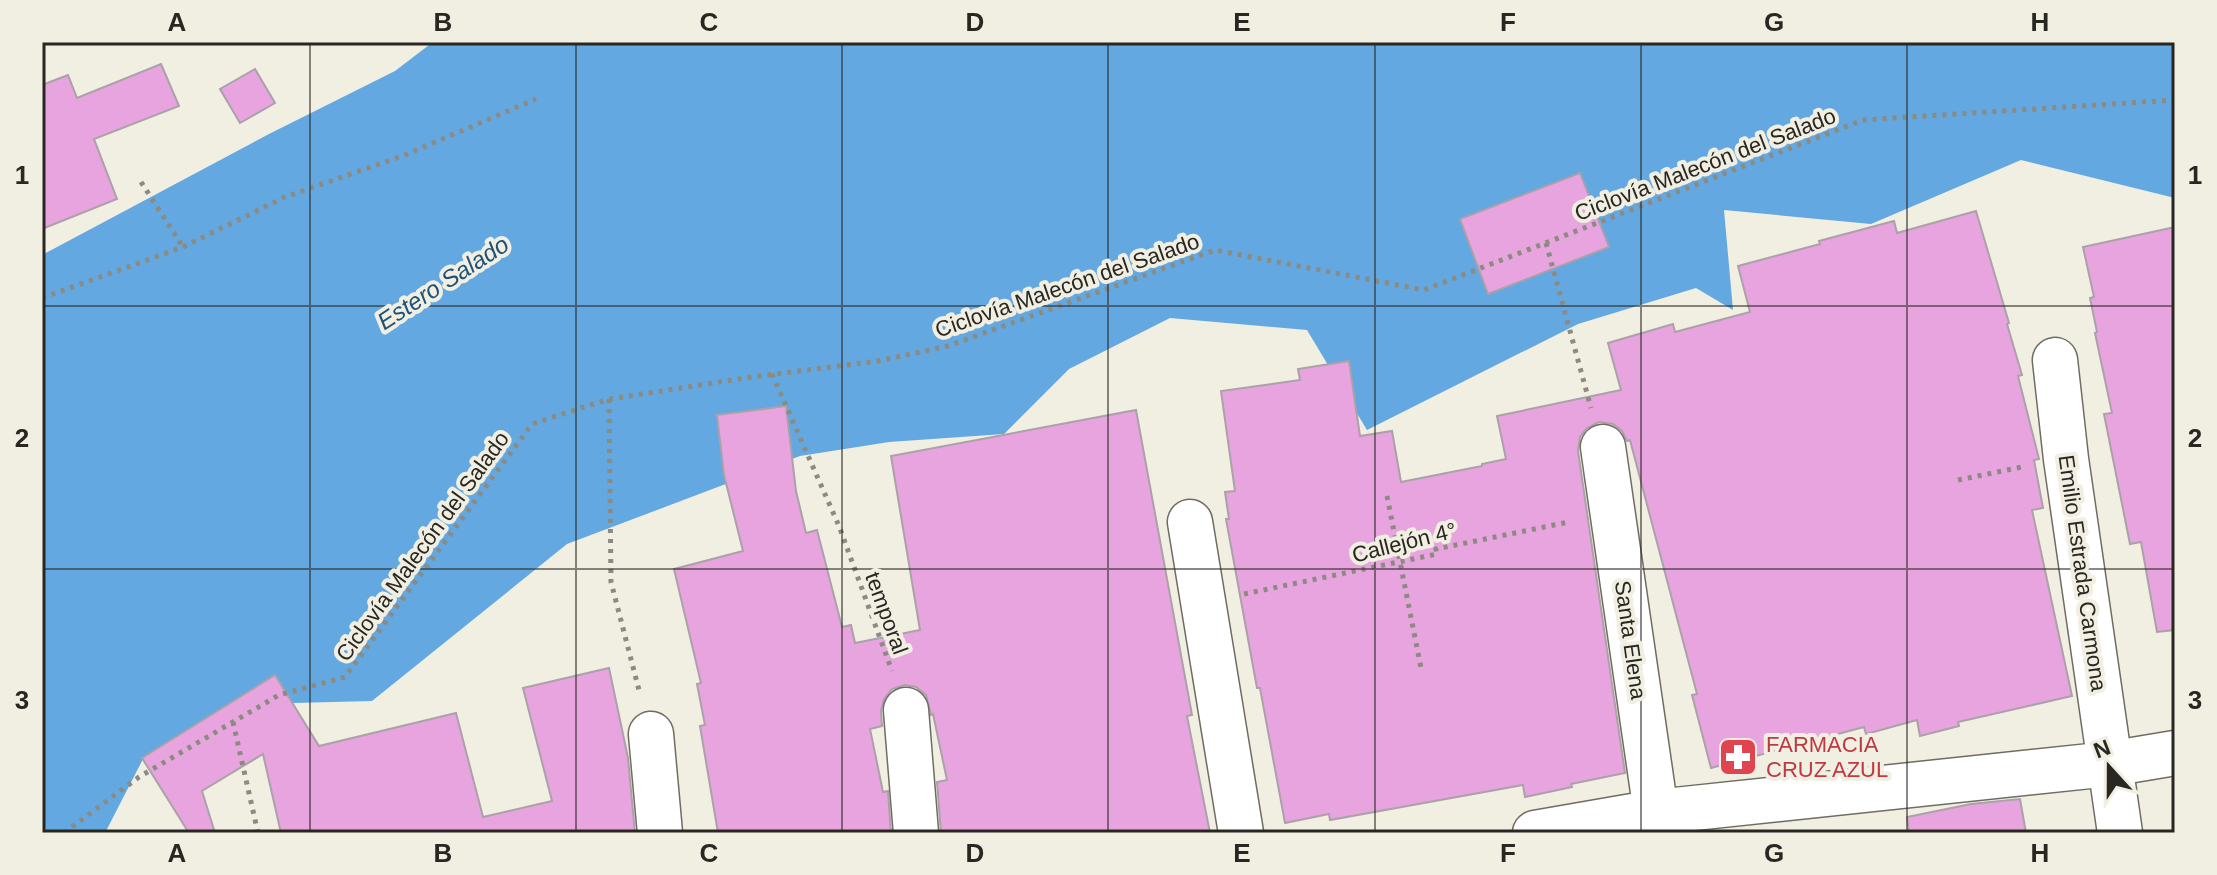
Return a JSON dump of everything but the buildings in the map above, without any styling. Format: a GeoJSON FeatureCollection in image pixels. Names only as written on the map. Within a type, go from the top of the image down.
{"type":"FeatureCollection","features":[{"type":"Feature","properties":{"kind":"street","name":"Emilio Estrada Carmona"},"geometry":{"type":"LineString","coordinates":[[2055,360],[2066,459],[2120,833]]}},
{"type":"Feature","properties":{"kind":"street","name":"Santa Elena"},"geometry":{"type":"LineString","coordinates":[[1597,428],[1657,823]]}},
{"type":"Feature","properties":{"kind":"street"},"geometry":{"type":"LineString","coordinates":[[1190,522],[1241,833]]}},
{"type":"Feature","properties":{"kind":"street"},"geometry":{"type":"LineString","coordinates":[[906,710],[916,833]]}},
{"type":"Feature","properties":{"kind":"street"},"geometry":{"type":"LineString","coordinates":[[651,734],[660,833]]}},
{"type":"Feature","properties":{"kind":"street"},"geometry":{"type":"LineString","coordinates":[[1535,833],[1657,823],[2175,753]]}},
{"type":"Feature","properties":{"kind":"path"},"geometry":{"type":"LineString","coordinates":[[42,298],[183,247],[285,197],[405,155],[536,99]]}},
{"type":"Feature","properties":{"kind":"path","name":"Ciclovía Malecón del Salado"},"geometry":{"type":"LineString","coordinates":[[64,833],[139,777],[279,695],[345,677],[532,424],[609,399],[878,361],[948,346],[1215,250],[1424,290],[1863,120],[2175,100]]}},
{"type":"Feature","properties":{"kind":"path"},"geometry":{"type":"LineString","coordinates":[[141,182],[183,247]]}},
{"type":"Feature","properties":{"kind":"path"},"geometry":{"type":"LineString","coordinates":[[1546,243],[1597,428]]}},
{"type":"Feature","properties":{"kind":"path","name":"temporal"},"geometry":{"type":"LineString","coordinates":[[772,374],[839,526],[906,710]]}},
{"type":"Feature","properties":{"kind":"path"},"geometry":{"type":"LineString","coordinates":[[609,399],[611,582],[651,734]]}},
{"type":"Feature","properties":{"kind":"path"},"geometry":{"type":"LineString","coordinates":[[1958,480],[2066,459]]}},
{"type":"Feature","properties":{"kind":"path"},"geometry":{"type":"LineString","coordinates":[[1387,496],[1421,668]]}},
{"type":"Feature","properties":{"kind":"path","name":"Callejón 4°"},"geometry":{"type":"LineString","coordinates":[[1204,603],[1437,554],[1436,549],[1612,513]]}},
{"type":"Feature","properties":{"kind":"path"},"geometry":{"type":"LineString","coordinates":[[233,722],[258,833]]}},
{"type":"Feature","properties":{"kind":"water","name":"Estero Salado"},"geometry":{"type":"Polygon","coordinates":[[[433,42],[2175,42],[2175,198],[2021,160],[1871,224],[1724,210],[1733,310],[1696,288],[1578,324],[1367,430],[1307,330],[1170,318],[1069,369],[1004,434],[889,442],[800,456],[567,544],[372,701],[254,704],[143,759],[105,833],[42,833],[42,255],[395,71],[433,42]]]}},
{"type":"Feature","properties":{"kind":"place","name":"FARMACIA CRUZ AZUL"},"geometry":{"type":"Point","coordinates":[1738,757]}}]}
